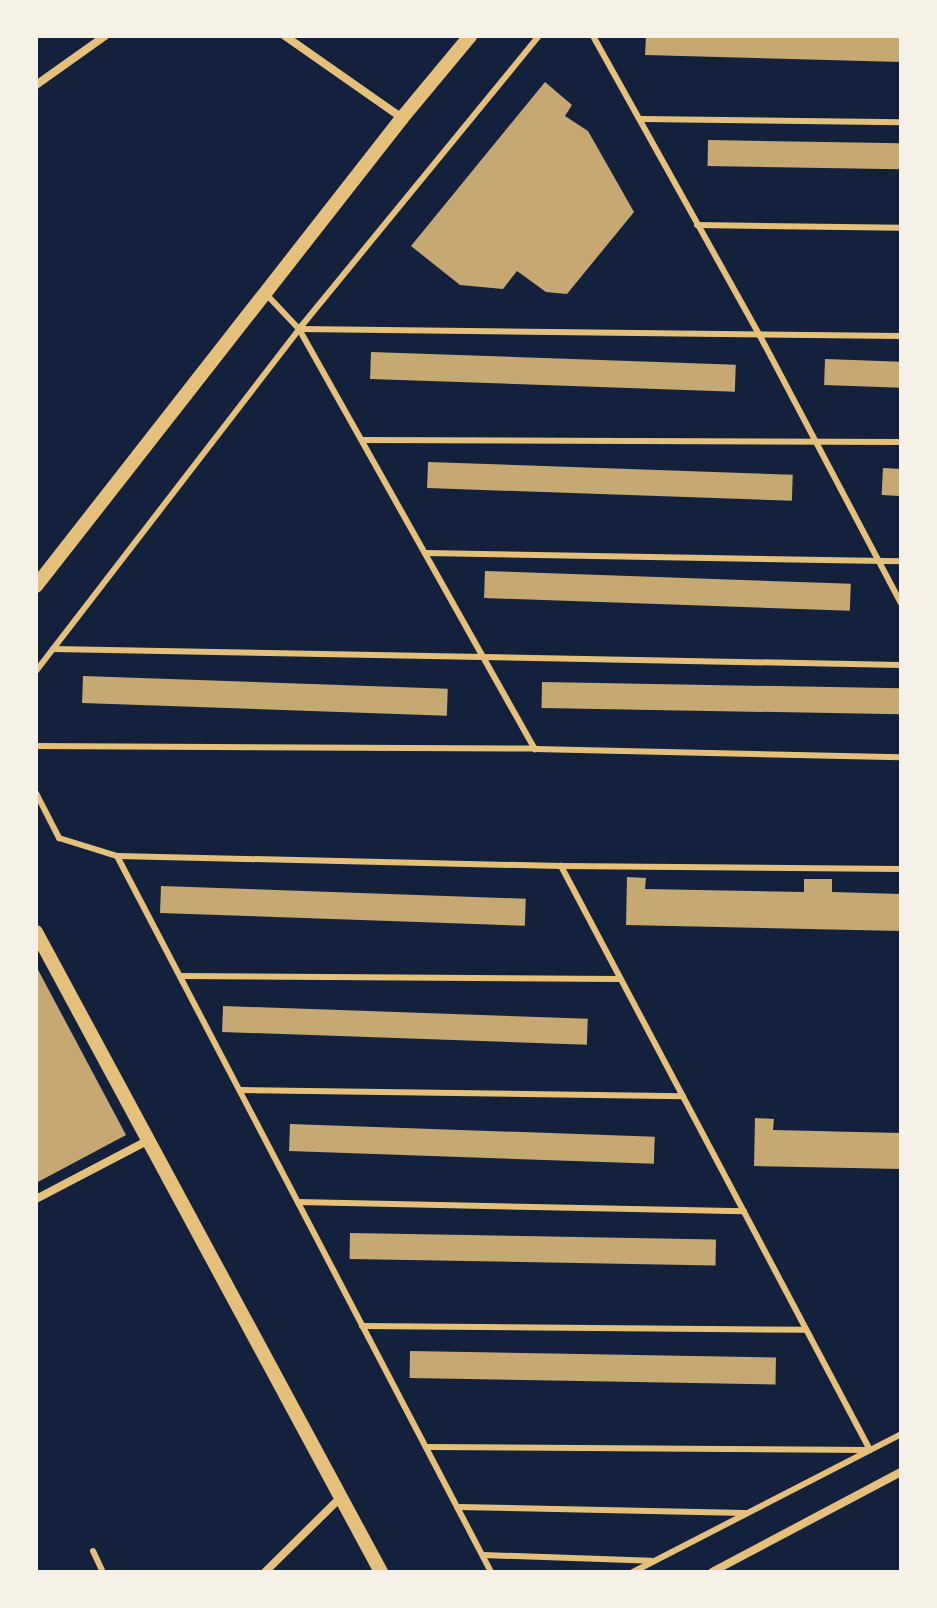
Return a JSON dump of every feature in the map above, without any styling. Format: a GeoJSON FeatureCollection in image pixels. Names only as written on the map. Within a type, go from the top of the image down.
{"type":"FeatureCollection","features":[{"type":"Feature","properties":{"kind":"street"},"geometry":{"type":"LineString","coordinates":[[36,85],[105,36]]}},
{"type":"Feature","properties":{"kind":"street"},"geometry":{"type":"LineString","coordinates":[[285,36],[402,118]]}},
{"type":"Feature","properties":{"kind":"street"},"geometry":{"type":"LineString","coordinates":[[36,586],[402,118],[470,36]]}},
{"type":"Feature","properties":{"kind":"street"},"geometry":{"type":"LineString","coordinates":[[36,932],[381,1572]]}},
{"type":"Feature","properties":{"kind":"street"},"geometry":{"type":"LineString","coordinates":[[36,1199],[149,1139]]}},
{"type":"Feature","properties":{"kind":"street"},"geometry":{"type":"LineString","coordinates":[[712,1572],[901,1472]]}},
{"type":"Feature","properties":{"kind":"street"},"geometry":{"type":"LineString","coordinates":[[265,1572],[341,1497]]}},
{"type":"Feature","properties":{"kind":"lane"},"geometry":{"type":"LineString","coordinates":[[36,671],[299,329],[539,36]]}},
{"type":"Feature","properties":{"kind":"lane"},"geometry":{"type":"LineString","coordinates":[[593,36],[759,334],[901,603]]}},
{"type":"Feature","properties":{"kind":"lane"},"geometry":{"type":"LineString","coordinates":[[641,119],[901,122]]}},
{"type":"Feature","properties":{"kind":"lane"},"geometry":{"type":"LineString","coordinates":[[697,225],[901,228]]}},
{"type":"Feature","properties":{"kind":"lane"},"geometry":{"type":"LineString","coordinates":[[266,294],[299,329],[535,749]]}},
{"type":"Feature","properties":{"kind":"lane"},"geometry":{"type":"LineString","coordinates":[[299,329],[901,336]]}},
{"type":"Feature","properties":{"kind":"lane"},"geometry":{"type":"LineString","coordinates":[[362,440],[901,442]]}},
{"type":"Feature","properties":{"kind":"lane"},"geometry":{"type":"LineString","coordinates":[[425,553],[901,561]]}},
{"type":"Feature","properties":{"kind":"lane"},"geometry":{"type":"LineString","coordinates":[[53,649],[901,665]]}},
{"type":"Feature","properties":{"kind":"lane"},"geometry":{"type":"LineString","coordinates":[[36,746],[535,749],[901,757]]}},
{"type":"Feature","properties":{"kind":"lane"},"geometry":{"type":"LineString","coordinates":[[36,793],[59,838],[117,856],[561,866],[901,869]]}},
{"type":"Feature","properties":{"kind":"lane"},"geometry":{"type":"LineString","coordinates":[[117,856],[491,1572]]}},
{"type":"Feature","properties":{"kind":"lane"},"geometry":{"type":"LineString","coordinates":[[561,866],[870,1450]]}},
{"type":"Feature","properties":{"kind":"lane"},"geometry":{"type":"LineString","coordinates":[[180,976],[620,979]]}},
{"type":"Feature","properties":{"kind":"lane"},"geometry":{"type":"LineString","coordinates":[[240,1090],[683,1096]]}},
{"type":"Feature","properties":{"kind":"lane"},"geometry":{"type":"LineString","coordinates":[[298,1202],[744,1211]]}},
{"type":"Feature","properties":{"kind":"lane"},"geometry":{"type":"LineString","coordinates":[[362,1326],[806,1330]]}},
{"type":"Feature","properties":{"kind":"lane"},"geometry":{"type":"LineString","coordinates":[[633,1572],[901,1434]]}},
{"type":"Feature","properties":{"kind":"lane"},"geometry":{"type":"LineString","coordinates":[[426,1447],[870,1450]]}},
{"type":"Feature","properties":{"kind":"lane"},"geometry":{"type":"LineString","coordinates":[[457,1507],[749,1513]]}},
{"type":"Feature","properties":{"kind":"lane"},"geometry":{"type":"LineString","coordinates":[[93,1551],[103,1572]]}},
{"type":"Feature","properties":{"kind":"lane"},"geometry":{"type":"LineString","coordinates":[[483,1555],[655,1561]]}},
{"type":"Feature","properties":{"kind":"building"},"geometry":{"type":"Polygon","coordinates":[[[646,36],[901,36],[901,62],[645,55],[646,36]]]}},
{"type":"Feature","properties":{"kind":"building"},"geometry":{"type":"Polygon","coordinates":[[[545,82],[572,105],[565,116],[588,131],[634,212],[567,294],[546,292],[517,271],[503,289],[460,285],[411,246],[545,82]]]}},
{"type":"Feature","properties":{"kind":"building"},"geometry":{"type":"Polygon","coordinates":[[[708,140],[901,143],[901,169],[708,166],[708,140]]]}},
{"type":"Feature","properties":{"kind":"building"},"geometry":{"type":"Polygon","coordinates":[[[371,352],[736,365],[735,392],[370,379],[371,352]]]}},
{"type":"Feature","properties":{"kind":"building"},"geometry":{"type":"Polygon","coordinates":[[[825,359],[901,362],[900,388],[824,385],[825,359]]]}},
{"type":"Feature","properties":{"kind":"building"},"geometry":{"type":"Polygon","coordinates":[[[428,462],[793,475],[792,501],[427,488],[428,462]]]}},
{"type":"Feature","properties":{"kind":"building"},"geometry":{"type":"Polygon","coordinates":[[[883,468],[901,469],[900,496],[882,495],[883,468]]]}},
{"type":"Feature","properties":{"kind":"building"},"geometry":{"type":"Polygon","coordinates":[[[485,571],[851,584],[850,611],[484,598],[485,571]]]}},
{"type":"Feature","properties":{"kind":"building"},"geometry":{"type":"Polygon","coordinates":[[[83,676],[448,689],[447,716],[82,703],[83,676]]]}},
{"type":"Feature","properties":{"kind":"building"},"geometry":{"type":"Polygon","coordinates":[[[542,682],[901,688],[900,714],[542,708],[542,682]]]}},
{"type":"Feature","properties":{"kind":"building"},"geometry":{"type":"Polygon","coordinates":[[[627,877],[646,878],[645,889],[804,892],[804,879],[832,879],[832,892],[901,894],[901,931],[626,925],[627,877]]]}},
{"type":"Feature","properties":{"kind":"building"},"geometry":{"type":"Polygon","coordinates":[[[161,886],[526,899],[525,926],[160,913],[161,886]]]}},
{"type":"Feature","properties":{"kind":"building"},"geometry":{"type":"Polygon","coordinates":[[[36,966],[126,1135],[36,1183],[36,966]]]}},
{"type":"Feature","properties":{"kind":"building"},"geometry":{"type":"Polygon","coordinates":[[[223,1006],[588,1019],[587,1045],[222,1032],[223,1006]]]}},
{"type":"Feature","properties":{"kind":"building"},"geometry":{"type":"Polygon","coordinates":[[[755,1118],[774,1119],[773,1130],[901,1133],[901,1169],[754,1166],[755,1118]]]}},
{"type":"Feature","properties":{"kind":"building"},"geometry":{"type":"Polygon","coordinates":[[[290,1124],[655,1137],[654,1164],[289,1151],[290,1124]]]}},
{"type":"Feature","properties":{"kind":"building"},"geometry":{"type":"Polygon","coordinates":[[[350,1233],[716,1239],[715,1265],[350,1259],[350,1233]]]}},
{"type":"Feature","properties":{"kind":"building"},"geometry":{"type":"Polygon","coordinates":[[[410,1351],[776,1357],[775,1384],[410,1378],[410,1351]]]}}]}
